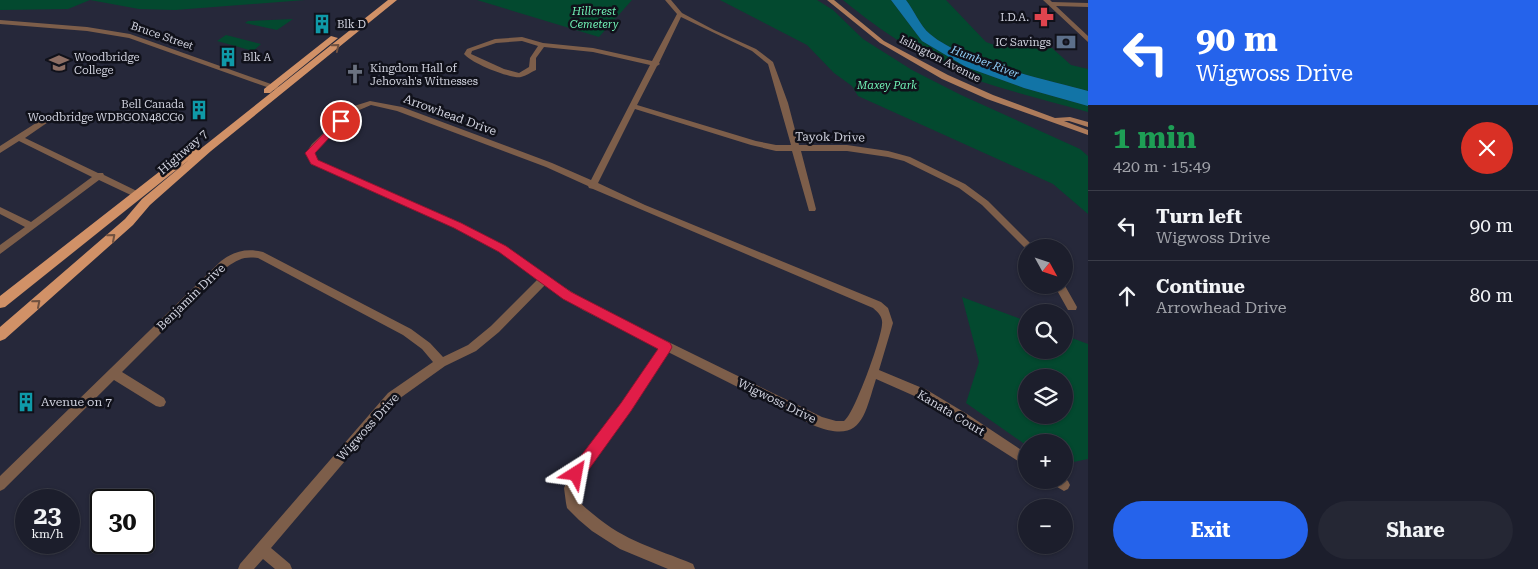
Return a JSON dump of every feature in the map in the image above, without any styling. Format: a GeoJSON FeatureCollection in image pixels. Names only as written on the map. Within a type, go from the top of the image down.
{"type":"FeatureCollection","features":[{"type":"Feature","properties":{"kind":"main road","name":"Highway 7"},"geometry":{"type":"LineString","coordinates":[[0,335],[130,222],[161,190],[380,0]]}},
{"type":"Feature","properties":{"kind":"main road","name":"Highway 7"},"geometry":{"type":"LineString","coordinates":[[0,303],[393,0]]}},
{"type":"Feature","properties":{"kind":"main road","name":"Islington Avenue"},"geometry":{"type":"LineString","coordinates":[[830,0],[866,31],[913,60],[990,97],[1088,133]]}},
{"type":"Feature","properties":{"kind":"main road","name":"Islington Avenue"},"geometry":{"type":"LineString","coordinates":[[1052,119],[1070,119],[1088,124]]}},
{"type":"Feature","properties":{"kind":"street"},"geometry":{"type":"LineString","coordinates":[[668,0],[680,14],[754,50],[768,60],[774,69],[812,209]]}},
{"type":"Feature","properties":{"kind":"street"},"geometry":{"type":"LineString","coordinates":[[1048,2],[1088,5]]}},
{"type":"Feature","properties":{"kind":"street"},"geometry":{"type":"LineString","coordinates":[[1048,2],[1088,40]]}},
{"type":"Feature","properties":{"kind":"street"},"geometry":{"type":"LineString","coordinates":[[592,186],[680,14]]}},
{"type":"Feature","properties":{"kind":"street","name":"Bruce Street"},"geometry":{"type":"LineString","coordinates":[[0,22],[87,29],[130,36],[277,88]]}},
{"type":"Feature","properties":{"kind":"street"},"geometry":{"type":"LineString","coordinates":[[542,45],[533,58],[533,68],[520,75],[502,71],[470,57],[468,54],[469,50],[474,48],[507,39],[522,39],[542,45],[594,50],[656,64]]}},
{"type":"Feature","properties":{"kind":"street","name":"Arrowhead Drive"},"geometry":{"type":"LineString","coordinates":[[544,280],[502,249],[458,226],[314,162],[310,153],[354,109],[370,104],[379,104],[399,109],[503,147],[549,165],[592,186]]}},
{"type":"Feature","properties":{"kind":"street","name":"Tayok Drive"},"geometry":{"type":"LineString","coordinates":[[634,106],[776,148],[866,150],[914,162],[949,178],[985,203],[1024,239]]}},
{"type":"Feature","properties":{"kind":"street"},"geometry":{"type":"LineString","coordinates":[[0,150],[50,118]]}},
{"type":"Feature","properties":{"kind":"street"},"geometry":{"type":"LineString","coordinates":[[20,138],[138,195]]}},
{"type":"Feature","properties":{"kind":"street"},"geometry":{"type":"LineString","coordinates":[[0,250],[100,175]]}},
{"type":"Feature","properties":{"kind":"street","name":"Wigwoss Drive"},"geometry":{"type":"LineString","coordinates":[[245,569],[392,397],[441,363],[472,348],[488,336],[544,280],[587,307],[832,426],[845,427],[853,422],[873,372],[888,323],[884,311],[876,305],[592,186]]}},
{"type":"Feature","properties":{"kind":"street"},"geometry":{"type":"LineString","coordinates":[[0,210],[31,226]]}},
{"type":"Feature","properties":{"kind":"street","name":"Benjamin Drive"},"geometry":{"type":"LineString","coordinates":[[0,485],[233,257],[248,253],[260,255],[407,332],[426,346],[441,363]]}},
{"type":"Feature","properties":{"kind":"street"},"geometry":{"type":"LineString","coordinates":[[666,347],[626,407],[576,474],[570,488],[572,503],[596,527],[636,549],[688,569]]}},
{"type":"Feature","properties":{"kind":"street","name":"Kanata Court"},"geometry":{"type":"LineString","coordinates":[[873,372],[930,398],[1018,455]]}},
{"type":"Feature","properties":{"kind":"street"},"geometry":{"type":"LineString","coordinates":[[113,373],[160,402]]}},
{"type":"Feature","properties":{"kind":"street"},"geometry":{"type":"LineString","coordinates":[[262,549],[285,569]]}},
{"type":"Feature","properties":{"kind":"green space"},"geometry":{"type":"Polygon","coordinates":[[[0,0],[90,0],[68,9],[0,10],[0,0]]]}},
{"type":"Feature","properties":{"kind":"green space"},"geometry":{"type":"Polygon","coordinates":[[[90,0],[305,0],[175,10],[139,9],[90,0]]]}},
{"type":"Feature","properties":{"kind":"green space","name":"Hillcrest Cemetery"},"geometry":{"type":"Polygon","coordinates":[[[477,0],[632,0],[599,37],[477,0]]]}},
{"type":"Feature","properties":{"kind":"green space","name":"Maxey Park"},"geometry":{"type":"Polygon","coordinates":[[[720,0],[817,0],[833,10],[863,39],[912,70],[961,95],[1080,149],[1088,156],[1088,214],[1053,184],[858,96],[852,86],[834,73],[807,45],[720,0]]]}},
{"type":"Feature","properties":{"kind":"green space"},"geometry":{"type":"Polygon","coordinates":[[[843,0],[891,0],[922,41],[966,67],[1024,88],[1088,106],[1088,112],[1002,88],[938,64],[905,45],[843,0]]]}},
{"type":"Feature","properties":{"kind":"green space"},"geometry":{"type":"Polygon","coordinates":[[[906,0],[946,0],[986,42],[997,46],[1052,48],[1071,65],[1088,69],[1088,91],[983,61],[944,44],[926,31],[906,0]]]}},
{"type":"Feature","properties":{"kind":"green space"},"geometry":{"type":"Polygon","coordinates":[[[293,19],[277,30],[245,23],[248,21],[293,19]]]}},
{"type":"Feature","properties":{"kind":"green space"},"geometry":{"type":"Polygon","coordinates":[[[226,35],[261,44],[253,51],[217,41],[226,35]]]}},
{"type":"Feature","properties":{"kind":"green space"},"geometry":{"type":"Polygon","coordinates":[[[962,297],[1018,318],[1018,359],[1073,359],[1073,338],[1088,344],[1088,459],[1073,462],[1073,434],[1018,434],[1018,439],[966,403],[979,362],[962,297]]]}},
{"type":"Feature","properties":{"kind":"water","name":"Humber River"},"geometry":{"type":"Polygon","coordinates":[[[891,0],[906,0],[926,31],[944,44],[983,61],[1088,91],[1088,106],[1024,88],[966,67],[922,41],[891,0]]]}},
{"type":"Feature","properties":{"kind":"place","name":"I.D.A."},"geometry":{"type":"Point","coordinates":[1044,17]}},
{"type":"Feature","properties":{"kind":"place","name":"Blk D"},"geometry":{"type":"Point","coordinates":[322,24]}},
{"type":"Feature","properties":{"kind":"place","name":"IC Savings"},"geometry":{"type":"Point","coordinates":[1066,42]}},
{"type":"Feature","properties":{"kind":"place","name":"Blk A"},"geometry":{"type":"Point","coordinates":[228,57]}},
{"type":"Feature","properties":{"kind":"place","name":"Woodbridge College"},"geometry":{"type":"Point","coordinates":[59,63]}},
{"type":"Feature","properties":{"kind":"place","name":"Kingdom Hall of Jehovah's Witnesses"},"geometry":{"type":"Point","coordinates":[355,74]}},
{"type":"Feature","properties":{"kind":"place","name":"Bell Canada Woodbridge WDBGON48CG0"},"geometry":{"type":"Point","coordinates":[199,110]}},
{"type":"Feature","properties":{"kind":"place","name":"Avenue on 7"},"geometry":{"type":"Point","coordinates":[26,402]}},
{"type":"Feature","properties":{"kind":"route"},"geometry":{"type":"LineString","coordinates":[[341,121],[310,153],[310,158],[314,162],[458,226],[502,249],[567,296],[666,347],[626,407],[576,474]]}}]}
